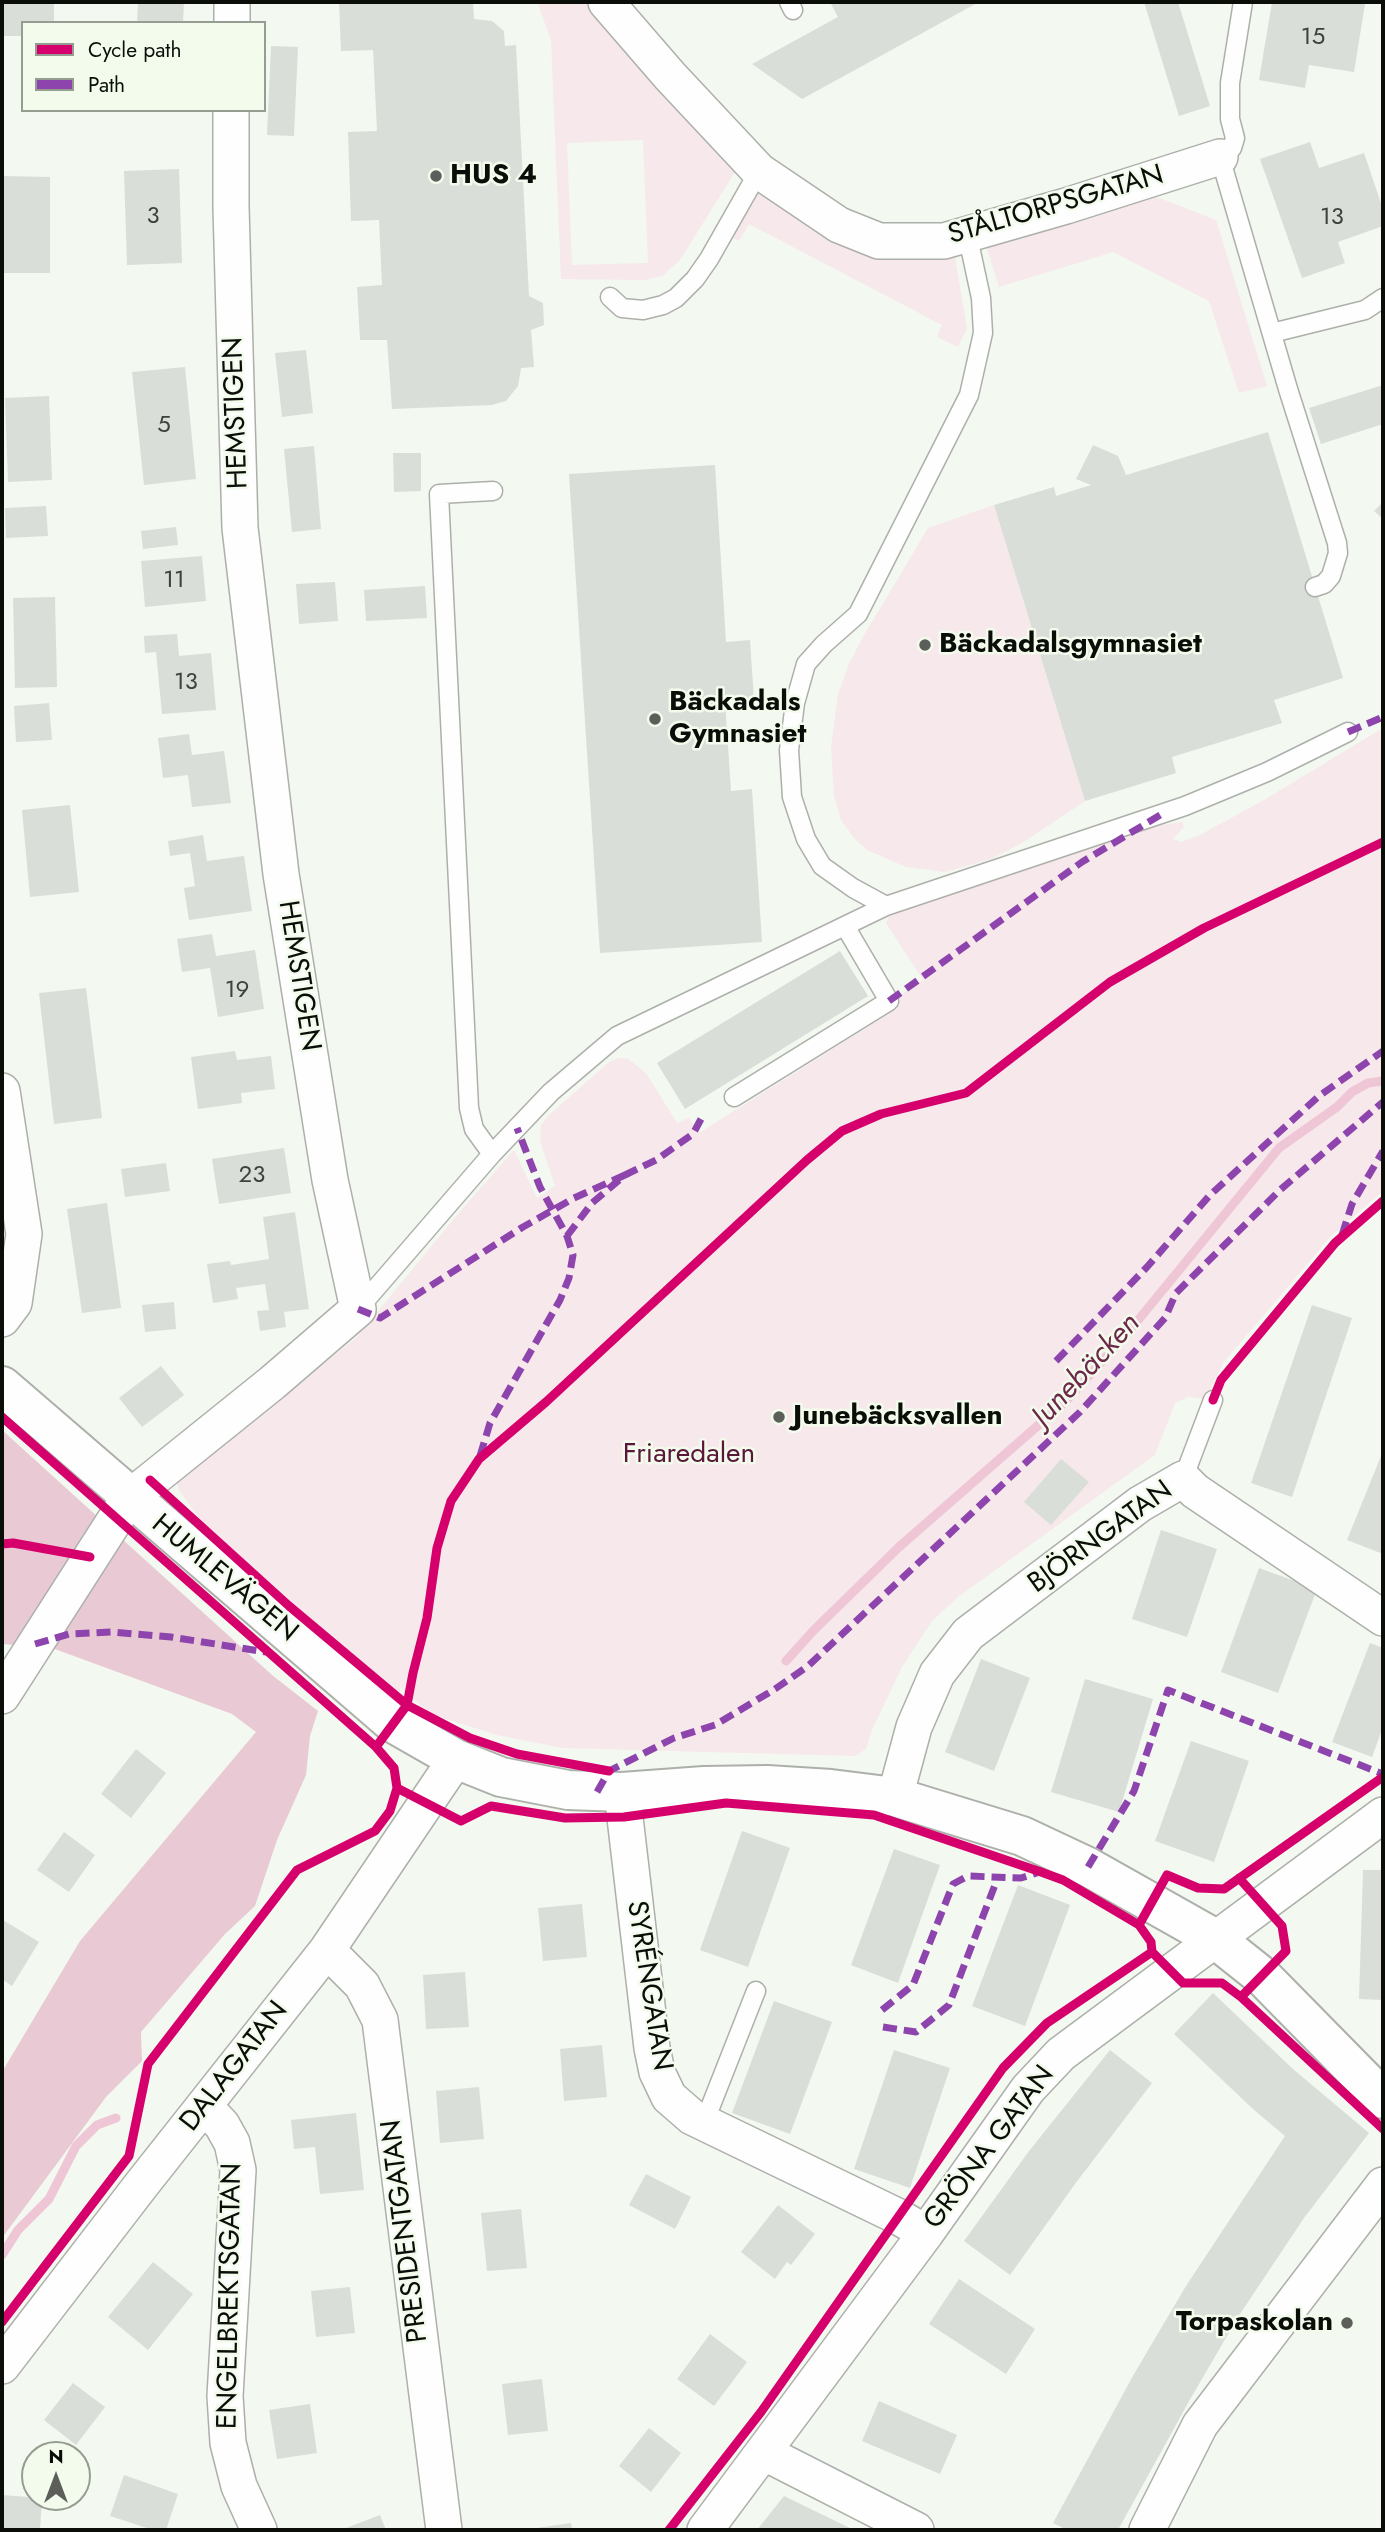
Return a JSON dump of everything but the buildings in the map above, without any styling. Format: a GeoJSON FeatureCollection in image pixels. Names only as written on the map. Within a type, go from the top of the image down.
{"type":"FeatureCollection","features":[{"type":"Feature","properties":{"kind":"street"},"geometry":{"type":"LineString","coordinates":[[232,2],[232,21]]}},
{"type":"Feature","properties":{"kind":"street","name":"STÅLTORPSGATAN"},"geometry":{"type":"LineString","coordinates":[[606,2],[670,76],[759,171],[839,225],[880,241],[944,241],[1220,157]]}},
{"type":"Feature","properties":{"kind":"street","name":"HEMSTIGEN"},"geometry":{"type":"LineString","coordinates":[[231,112],[240,528],[281,874],[330,1180],[358,1309]]}},
{"type":"Feature","properties":{"kind":"street"},"geometry":{"type":"LineString","coordinates":[[2,1091],[24,1234],[14,1303],[2,1319]]}},
{"type":"Feature","properties":{"kind":"street"},"geometry":{"type":"LineString","coordinates":[[2,1696],[129,1498],[272,1383],[358,1309]]}},
{"type":"Feature","properties":{"kind":"street","name":"HUMLEVÄGEN"},"geometry":{"type":"LineString","coordinates":[[2,1387],[393,1723],[456,1759],[501,1777],[568,1790],[622,1792],[767,1785],[895,1797],[1022,1836],[1088,1867],[1214,1938],[1263,1977],[1383,2099]]}},
{"type":"Feature","properties":{"kind":"street","name":"BJÖRNGATAN"},"geometry":{"type":"LineString","coordinates":[[895,1797],[914,1727],[937,1674],[968,1634],[1140,1504],[1183,1479],[1195,1491],[1383,1618]]}},
{"type":"Feature","properties":{"kind":"street","name":"DALAGATAN"},"geometry":{"type":"LineString","coordinates":[[2,2366],[327,1950],[456,1759]]}},
{"type":"Feature","properties":{"kind":"street","name":"SYRÉNGATAN"},"geometry":{"type":"LineString","coordinates":[[622,1792],[652,2048],[657,2071],[669,2097],[692,2118],[897,2216],[926,2233]]}},
{"type":"Feature","properties":{"kind":"street","name":"GRÖNA GATAN"},"geometry":{"type":"LineString","coordinates":[[705,2530],[926,2233],[1028,2089],[1044,2071],[1061,2054],[1173,1973],[1214,1938],[1383,1815]]}},
{"type":"Feature","properties":{"kind":"street","name":"PRESIDENTGATAN"},"geometry":{"type":"LineString","coordinates":[[327,1950],[362,1985],[380,2020],[444,2530]]}},
{"type":"Feature","properties":{"kind":"street","name":"ENGELBREKTSGATAN"},"geometry":{"type":"LineString","coordinates":[[205,2107],[222,2125],[232,2143],[238,2170],[227,2319],[225,2396],[229,2443],[239,2486],[259,2530]]}},
{"type":"Feature","properties":{"kind":"street"},"geometry":{"type":"LineString","coordinates":[[1147,2530],[1200,2426],[1383,2185]]}},
{"type":"Feature","properties":{"kind":"street"},"geometry":{"type":"LineString","coordinates":[[764,2452],[916,2530]]}},
{"type":"Feature","properties":{"kind":"lane"},"geometry":{"type":"LineString","coordinates":[[1243,2],[1230,83],[1230,119],[1235,138],[1231,148],[1220,157],[1337,543],[1338,553],[1331,576],[1324,584],[1315,587]]}},
{"type":"Feature","properties":{"kind":"lane"},"geometry":{"type":"LineString","coordinates":[[610,297],[622,308],[643,310],[663,305],[676,298],[695,279],[709,259],[759,171]]}},
{"type":"Feature","properties":{"kind":"lane"},"geometry":{"type":"LineString","coordinates":[[886,906],[853,888],[822,866],[806,839],[792,797],[789,750],[795,703],[806,664],[824,643],[858,614],[969,395],[983,334],[981,298],[967,233]]}},
{"type":"Feature","properties":{"kind":"lane"},"geometry":{"type":"LineString","coordinates":[[1272,334],[1364,310],[1383,298]]}},
{"type":"Feature","properties":{"kind":"lane"},"geometry":{"type":"LineString","coordinates":[[492,1154],[474,1129],[469,1108],[439,494],[493,491]]}},
{"type":"Feature","properties":{"kind":"lane"},"geometry":{"type":"LineString","coordinates":[[358,1309],[492,1154],[551,1092],[617,1036],[886,906],[1176,810],[1267,772],[1348,732]]}},
{"type":"Feature","properties":{"kind":"lane"},"geometry":{"type":"LineString","coordinates":[[734,1097],[889,1000],[845,926]]}},
{"type":"Feature","properties":{"kind":"lane"},"geometry":{"type":"LineString","coordinates":[[1183,1479],[1213,1400]]}},
{"type":"Feature","properties":{"kind":"lane"},"geometry":{"type":"LineString","coordinates":[[704,2123],[756,1991]]}},
{"type":"Feature","properties":{"kind":"green space"},"geometry":{"type":"Polygon","coordinates":[[[537,2],[589,2],[735,172],[680,260],[662,276],[645,280],[561,279],[551,40],[537,2]],[[643,140],[567,143],[572,265],[648,263],[643,140]]]}},
{"type":"Feature","properties":{"kind":"green space"},"geometry":{"type":"Polygon","coordinates":[[[758,193],[817,228],[954,251],[967,328],[958,347],[937,337],[942,325],[749,224],[739,241],[729,236],[758,193]]]}},
{"type":"Feature","properties":{"kind":"green space"},"geometry":{"type":"Polygon","coordinates":[[[1149,194],[1216,220],[1267,386],[1239,393],[1209,301],[1113,252],[999,287],[985,242],[1149,194]]]}},
{"type":"Feature","properties":{"kind":"green space"},"geometry":{"type":"Polygon","coordinates":[[[994,505],[1085,801],[1022,843],[991,859],[945,872],[906,867],[867,850],[841,820],[834,796],[831,747],[838,694],[863,637],[928,528],[994,505]]]}},
{"type":"Feature","properties":{"kind":"green space","name":"Friaredalen"},"geometry":{"type":"Polygon","coordinates":[[[1383,728],[1383,1191],[1331,1236],[1224,1362],[1205,1399],[1188,1397],[1175,1403],[1155,1455],[958,1597],[932,1621],[902,1667],[872,1730],[866,1749],[855,1756],[563,1748],[497,1735],[430,1714],[401,1688],[399,1694],[388,1688],[275,1589],[202,1522],[179,1490],[177,1483],[189,1469],[356,1338],[514,1150],[537,1198],[555,1186],[540,1141],[541,1125],[608,1063],[618,1058],[628,1059],[646,1073],[677,1123],[689,1118],[699,1133],[882,1018],[895,999],[923,980],[886,923],[889,916],[1156,826],[1182,822],[1184,827],[1173,839],[1181,842],[1200,835],[1383,728]]]}},
{"type":"Feature","properties":{"kind":"shaded area"},"geometry":{"type":"Polygon","coordinates":[[[2,1430],[272,1675],[318,1711],[310,1736],[306,1775],[277,1840],[255,1906],[225,1934],[141,2032],[142,2061],[106,2097],[2,2238],[2,2072],[80,1941],[256,1732],[232,1714],[52,1648],[2,1644],[2,1430]]]}},
{"type":"Feature","properties":{"kind":"waterway","name":"Junebäcken"},"geometry":{"type":"LineString","coordinates":[[786,1661],[899,1547],[1066,1401],[1126,1335],[1279,1148],[1337,1107],[1352,1092],[1368,1083],[1383,1081]]}},
{"type":"Feature","properties":{"kind":"waterway","name":"Junebäcken"},"geometry":{"type":"LineString","coordinates":[[2,2255],[18,2230],[49,2199],[76,2146],[97,2125],[116,2118]]}},
{"type":"Feature","properties":{"kind":"marked path"},"geometry":{"type":"LineString","coordinates":[[1348,732],[1383,717]]}},
{"type":"Feature","properties":{"kind":"marked path"},"geometry":{"type":"LineString","coordinates":[[889,1001],[1082,862],[1162,814]]}},
{"type":"Feature","properties":{"kind":"marked path"},"geometry":{"type":"LineString","coordinates":[[1056,1361],[1147,1267],[1210,1195],[1319,1096],[1383,1051]]}},
{"type":"Feature","properties":{"kind":"marked path"},"geometry":{"type":"LineString","coordinates":[[597,1792],[609,1771],[674,1738],[715,1725],[808,1666],[1080,1412],[1165,1318],[1176,1293],[1280,1190],[1383,1102]]}},
{"type":"Feature","properties":{"kind":"marked path"},"geometry":{"type":"LineString","coordinates":[[567,1236],[592,1203],[625,1175],[656,1160],[693,1134],[701,1119]]}},
{"type":"Feature","properties":{"kind":"marked path"},"geometry":{"type":"LineString","coordinates":[[480,1456],[490,1423],[560,1300],[569,1278],[573,1255],[567,1236],[540,1187],[517,1128]]}},
{"type":"Feature","properties":{"kind":"marked path"},"geometry":{"type":"LineString","coordinates":[[1342,1235],[1352,1204],[1383,1151]]}},
{"type":"Feature","properties":{"kind":"marked path"},"geometry":{"type":"LineString","coordinates":[[358,1309],[380,1318],[523,1227],[574,1198],[625,1175]]}},
{"type":"Feature","properties":{"kind":"marked path"},"geometry":{"type":"LineString","coordinates":[[35,1644],[69,1634],[111,1632],[171,1637],[266,1652]]}},
{"type":"Feature","properties":{"kind":"marked path"},"geometry":{"type":"LineString","coordinates":[[1088,1867],[1134,1791],[1168,1690],[1383,1774]]}},
{"type":"Feature","properties":{"kind":"marked path"},"geometry":{"type":"LineString","coordinates":[[882,2010],[913,1985],[953,1884],[968,1876],[1021,1878],[1037,1873]]}},
{"type":"Feature","properties":{"kind":"marked path"},"geometry":{"type":"LineString","coordinates":[[883,2027],[916,2032],[949,2005],[998,1877]]}},
{"type":"Feature","properties":{"kind":"cycle path"},"geometry":{"type":"LineString","coordinates":[[376,1747],[407,1705],[427,1618],[437,1548],[451,1501],[479,1459],[546,1402],[807,1160],[842,1131],[881,1114],[966,1093],[1110,982],[1204,928],[1383,842]]}},
{"type":"Feature","properties":{"kind":"cycle path"},"geometry":{"type":"LineString","coordinates":[[1213,1400],[1221,1380],[1335,1243],[1383,1201]]}},
{"type":"Feature","properties":{"kind":"cycle path"},"geometry":{"type":"LineString","coordinates":[[2,1417],[376,1747],[394,1768],[397,1788],[390,1811],[375,1831],[297,1870],[148,2064],[129,2156],[2,2322]]}},
{"type":"Feature","properties":{"kind":"cycle path"},"geometry":{"type":"LineString","coordinates":[[150,1480],[289,1606],[407,1705],[470,1738],[517,1754],[609,1771]]}},
{"type":"Feature","properties":{"kind":"cycle path"},"geometry":{"type":"LineString","coordinates":[[2,1544],[13,1543],[90,1557]]}},
{"type":"Feature","properties":{"kind":"cycle path"},"geometry":{"type":"LineString","coordinates":[[1139,1925],[1167,1875],[1198,1888],[1224,1889],[1383,1777]]}},
{"type":"Feature","properties":{"kind":"cycle path"},"geometry":{"type":"LineString","coordinates":[[397,1788],[461,1821],[491,1806],[565,1818],[624,1817],[726,1803],[874,1815],[1041,1872],[1063,1880],[1139,1925],[1151,1942],[1152,1952],[1183,1983],[1222,1983],[1241,1997],[1383,2129]]}},
{"type":"Feature","properties":{"kind":"cycle path"},"geometry":{"type":"LineString","coordinates":[[1239,1878],[1282,1926],[1286,1951],[1241,1997]]}},
{"type":"Feature","properties":{"kind":"cycle path"},"geometry":{"type":"LineString","coordinates":[[669,2530],[761,2412],[1003,2068],[1047,2023],[1152,1952]]}},
{"type":"Feature","properties":{"kind":"place","name":"HUS 4"},"geometry":{"type":"Point","coordinates":[436,176]}},
{"type":"Feature","properties":{"kind":"place","name":"Bäckadalsgymnasiet"},"geometry":{"type":"Point","coordinates":[925,645]}},
{"type":"Feature","properties":{"kind":"place","name":"Bäckadals Gymnasiet"},"geometry":{"type":"Point","coordinates":[655,719]}},
{"type":"Feature","properties":{"kind":"place","name":"Junebäcksvallen"},"geometry":{"type":"Point","coordinates":[779,1417]}},
{"type":"Feature","properties":{"kind":"place","name":"Torpaskolan"},"geometry":{"type":"Point","coordinates":[1347,2323]}}]}
